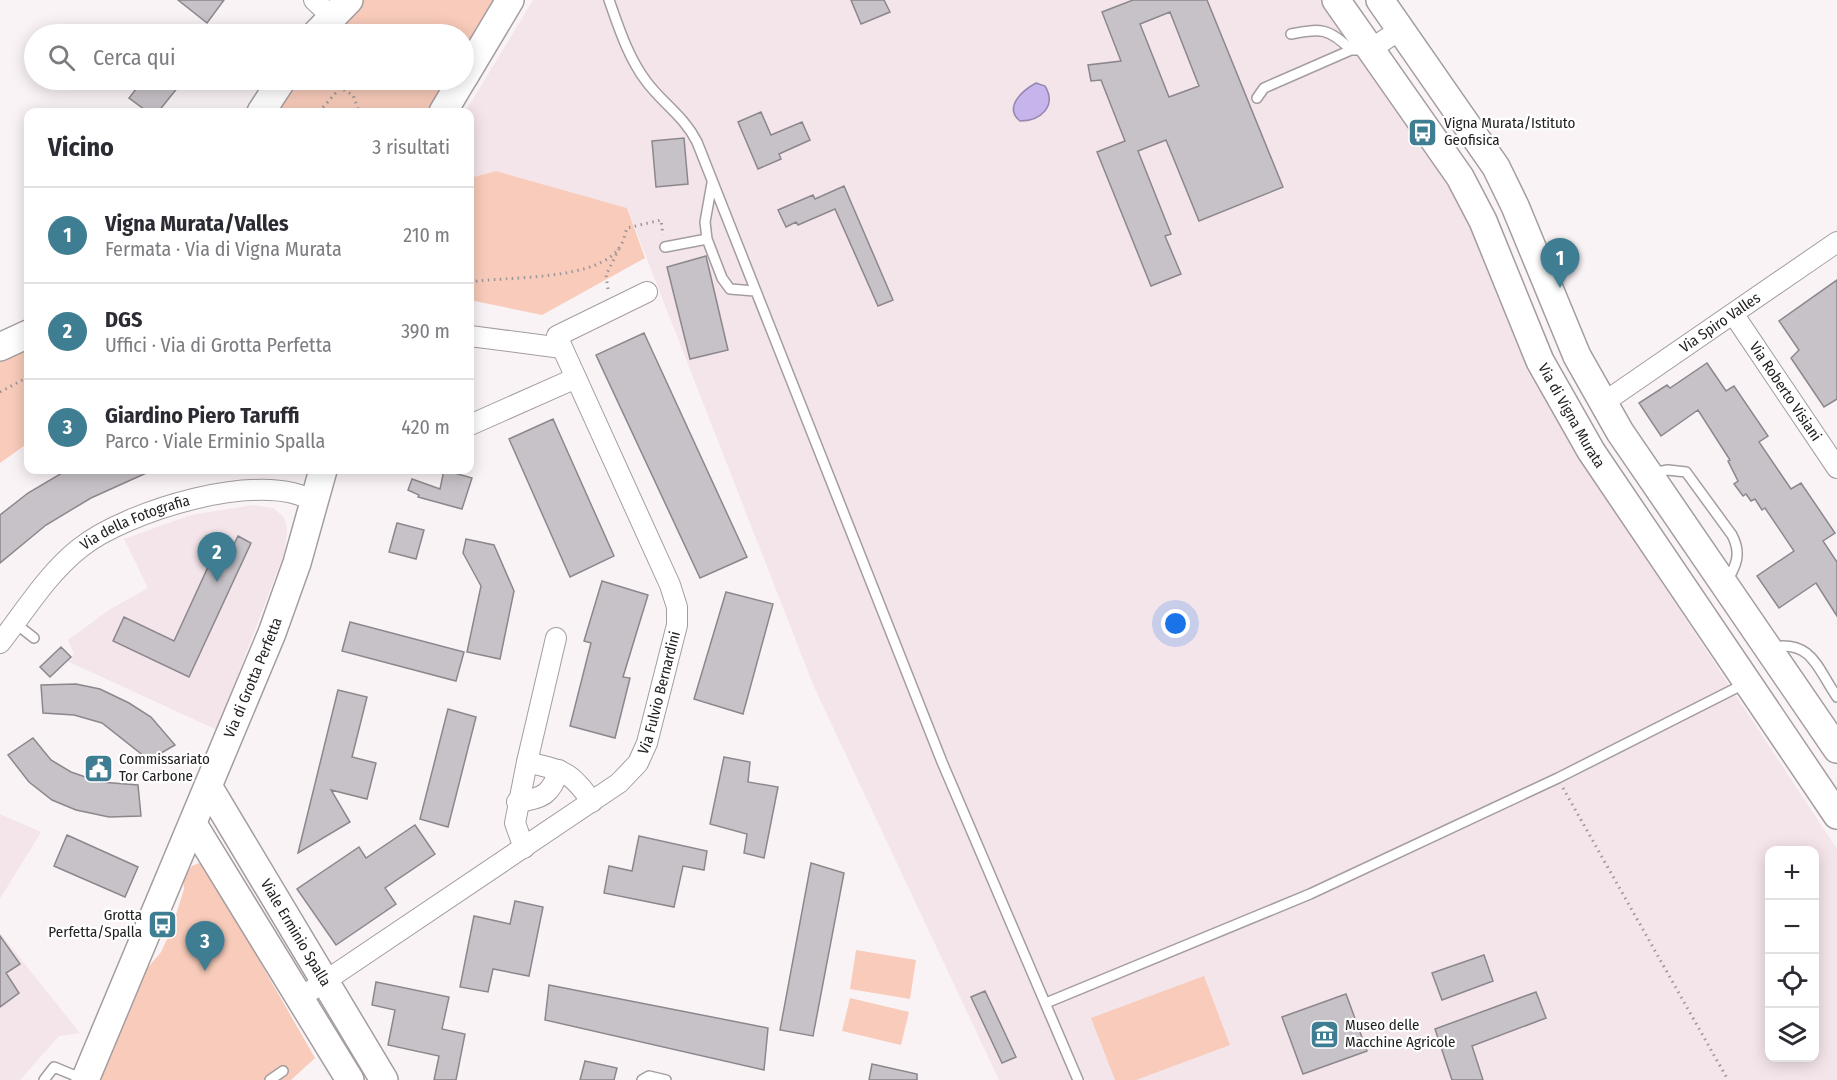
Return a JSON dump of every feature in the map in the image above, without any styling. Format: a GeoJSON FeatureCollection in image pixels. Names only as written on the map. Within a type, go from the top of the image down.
{"type":"FeatureCollection","features":[{"type":"Feature","properties":{"kind":"main road"},"geometry":{"type":"LineString","coordinates":[[474,60],[510,0]]}},
{"type":"Feature","properties":{"kind":"main road","name":"Via di Vigna Murata"},"geometry":{"type":"LineString","coordinates":[[1336,0],[1361,50],[1442,148],[1466,187],[1483,221],[1537,354],[1591,451],[1837,814]]}},
{"type":"Feature","properties":{"kind":"main road"},"geometry":{"type":"LineString","coordinates":[[1380,0],[1465,119],[1501,177],[1566,331],[1603,403],[1648,473],[1837,749]]}},
{"type":"Feature","properties":{"kind":"main road"},"geometry":{"type":"LineString","coordinates":[[264,108],[275,90]]}},
{"type":"Feature","properties":{"kind":"main road"},"geometry":{"type":"LineString","coordinates":[[445,108],[456,90]]}},
{"type":"Feature","properties":{"kind":"main road"},"geometry":{"type":"LineString","coordinates":[[0,346],[24,336]]}},
{"type":"Feature","properties":{"kind":"main road","name":"Via di Grotta Perfetta"},"geometry":{"type":"LineString","coordinates":[[85,1080],[272,633],[297,563],[321,474]]}},
{"type":"Feature","properties":{"kind":"main road","name":"Viale Erminio Spalla"},"geometry":{"type":"LineString","coordinates":[[208,786],[384,1080]]}},
{"type":"Feature","properties":{"kind":"main road","name":"Viale Erminio Spalla"},"geometry":{"type":"LineString","coordinates":[[193,824],[350,1080]]}},
{"type":"Feature","properties":{"kind":"street"},"geometry":{"type":"LineString","coordinates":[[1361,50],[1401,29]]}},
{"type":"Feature","properties":{"kind":"street","name":"Via Spiro Valles"},"geometry":{"type":"LineString","coordinates":[[1603,403],[1837,242]]}},
{"type":"Feature","properties":{"kind":"street"},"geometry":{"type":"LineString","coordinates":[[562,348],[557,336],[647,292]]}},
{"type":"Feature","properties":{"kind":"street","name":"Via Roberto Visiani"},"geometry":{"type":"LineString","coordinates":[[1734,315],[1837,468]]}},
{"type":"Feature","properties":{"kind":"street"},"geometry":{"type":"LineString","coordinates":[[474,337],[562,348]]}},
{"type":"Feature","properties":{"kind":"street","name":"Via Fulvio Bernardini"},"geometry":{"type":"LineString","coordinates":[[300,998],[592,802],[629,774],[647,743],[677,625],[677,607],[670,585],[562,348]]}},
{"type":"Feature","properties":{"kind":"street"},"geometry":{"type":"LineString","coordinates":[[474,423],[576,378]]}},
{"type":"Feature","properties":{"kind":"street","name":"Via della Fotografia"},"geometry":{"type":"LineString","coordinates":[[0,643],[75,551],[93,538],[135,517],[201,498],[262,491],[294,492],[314,502]]}},
{"type":"Feature","properties":{"kind":"street"},"geometry":{"type":"LineString","coordinates":[[524,848],[515,823],[517,802],[556,638]]}},
{"type":"Feature","properties":{"kind":"street"},"geometry":{"type":"LineString","coordinates":[[527,762],[559,770],[576,780],[592,802]]}},
{"type":"Feature","properties":{"kind":"street"},"geometry":{"type":"LineString","coordinates":[[517,802],[549,792],[554,787],[559,770]]}},
{"type":"Feature","properties":{"kind":"lane"},"geometry":{"type":"LineString","coordinates":[[609,0],[635,65],[653,90],[690,129],[713,181],[938,751],[1078,1080]]}},
{"type":"Feature","properties":{"kind":"lane"},"geometry":{"type":"LineString","coordinates":[[1291,34],[1314,29],[1325,30],[1361,50]]}},
{"type":"Feature","properties":{"kind":"lane"},"geometry":{"type":"LineString","coordinates":[[1257,98],[1264,88],[1361,50]]}},
{"type":"Feature","properties":{"kind":"lane"},"geometry":{"type":"LineString","coordinates":[[713,181],[705,222],[707,239],[722,278],[730,289],[755,291]]}},
{"type":"Feature","properties":{"kind":"lane"},"geometry":{"type":"LineString","coordinates":[[665,247],[707,239]]}},
{"type":"Feature","properties":{"kind":"lane"},"geometry":{"type":"LineString","coordinates":[[15,623],[34,638]]}},
{"type":"Feature","properties":{"kind":"lane"},"geometry":{"type":"LineString","coordinates":[[1768,648],[1787,644],[1804,649],[1837,697]]}},
{"type":"Feature","properties":{"kind":"lane"},"geometry":{"type":"LineString","coordinates":[[1046,1003],[1310,894],[1558,778],[1748,682]]}},
{"type":"Feature","properties":{"kind":"lane"},"geometry":{"type":"LineString","coordinates":[[44,1080],[54,1067],[85,1080]]}},
{"type":"Feature","properties":{"kind":"lane"},"geometry":{"type":"LineString","coordinates":[[270,1080],[283,1071]]}},
{"type":"Feature","properties":{"kind":"lane"},"geometry":{"type":"LineString","coordinates":[[642,1080],[649,1077],[666,1080]]}},
{"type":"Feature","properties":{"kind":"path"},"geometry":{"type":"LineString","coordinates":[[322,108],[338,90]]}},
{"type":"Feature","properties":{"kind":"path"},"geometry":{"type":"LineString","coordinates":[[344,90],[353,95],[358,108]]}},
{"type":"Feature","properties":{"kind":"path"},"geometry":{"type":"LineString","coordinates":[[608,289],[606,275],[627,228],[661,220],[665,247]]}},
{"type":"Feature","properties":{"kind":"path"},"geometry":{"type":"LineString","coordinates":[[474,282],[538,279],[587,267],[606,259],[620,247]]}},
{"type":"Feature","properties":{"kind":"path"},"geometry":{"type":"LineString","coordinates":[[0,392],[24,379]]}},
{"type":"Feature","properties":{"kind":"path"},"geometry":{"type":"LineString","coordinates":[[1558,778],[1728,1080]]}},
{"type":"Feature","properties":{"kind":"shaded area"},"geometry":{"type":"Polygon","coordinates":[[[364,0],[495,0],[474,37],[474,24],[339,24],[364,0]]]}},
{"type":"Feature","properties":{"kind":"shaded area"},"geometry":{"type":"Polygon","coordinates":[[[533,0],[1328,0],[1445,167],[1529,362],[1623,524],[1837,849],[1837,1080],[999,1080],[814,687],[627,208],[496,171],[474,177],[474,108],[467,108],[533,0]]]}},
{"type":"Feature","properties":{"kind":"shaded area"},"geometry":{"type":"Polygon","coordinates":[[[1036,83],[1045,86],[1048,93],[1048,106],[1040,115],[1020,121],[1015,116],[1014,105],[1021,94],[1036,83]]]}},
{"type":"Feature","properties":{"kind":"shaded area"},"geometry":{"type":"Polygon","coordinates":[[[291,90],[443,90],[432,108],[280,108],[291,90]]]}},
{"type":"Feature","properties":{"kind":"shaded area"},"geometry":{"type":"Polygon","coordinates":[[[496,171],[627,208],[645,258],[542,315],[474,301],[474,177],[496,171]]]}},
{"type":"Feature","properties":{"kind":"shaded area"},"geometry":{"type":"Polygon","coordinates":[[[24,349],[24,446],[0,463],[0,359],[24,349]]]}},
{"type":"Feature","properties":{"kind":"shaded area"},"geometry":{"type":"Polygon","coordinates":[[[253,505],[273,508],[284,517],[287,529],[285,551],[217,730],[67,661],[74,654],[68,640],[109,610],[148,588],[124,539],[191,515],[253,505]]]}},
{"type":"Feature","properties":{"kind":"shaded area"},"geometry":{"type":"Polygon","coordinates":[[[0,814],[41,832],[0,899],[0,814]]]}},
{"type":"Feature","properties":{"kind":"shaded area"},"geometry":{"type":"Polygon","coordinates":[[[199,863],[208,871],[315,1058],[291,1080],[97,1080],[140,977],[161,952],[171,931],[184,889],[183,877],[192,866],[199,863]]]}},
{"type":"Feature","properties":{"kind":"shaded area"},"geometry":{"type":"Polygon","coordinates":[[[0,933],[80,1033],[59,1036],[20,1080],[0,1080],[0,933]]]}},
{"type":"Feature","properties":{"kind":"shaded area"},"geometry":{"type":"Polygon","coordinates":[[[856,950],[916,960],[910,999],[850,989],[856,950]]]}},
{"type":"Feature","properties":{"kind":"shaded area"},"geometry":{"type":"Polygon","coordinates":[[[1204,976],[1230,1045],[1136,1080],[1115,1080],[1091,1018],[1204,976]]]}},
{"type":"Feature","properties":{"kind":"shaded area"},"geometry":{"type":"Polygon","coordinates":[[[850,998],[909,1012],[901,1045],[842,1031],[850,998]]]}},
{"type":"Feature","properties":{"kind":"building"},"geometry":{"type":"Polygon","coordinates":[[[178,0],[224,0],[207,23],[178,0]]]}},
{"type":"Feature","properties":{"kind":"building"},"geometry":{"type":"Polygon","coordinates":[[[851,0],[884,0],[890,12],[861,24],[851,0]]]}},
{"type":"Feature","properties":{"kind":"building"},"geometry":{"type":"Polygon","coordinates":[[[1133,0],[1207,0],[1283,187],[1199,221],[1166,140],[1138,151],[1171,234],[1165,236],[1181,274],[1151,286],[1097,152],[1125,141],[1101,80],[1091,81],[1088,65],[1121,61],[1102,12],[1133,0]],[[1170,12],[1140,24],[1169,97],[1199,86],[1170,12]]]}},
{"type":"Feature","properties":{"kind":"building"},"geometry":{"type":"Polygon","coordinates":[[[135,90],[176,90],[161,108],[143,108],[129,98],[135,90]]]}},
{"type":"Feature","properties":{"kind":"building"},"geometry":{"type":"Polygon","coordinates":[[[761,112],[771,135],[802,122],[810,140],[779,154],[781,159],[758,169],[738,122],[761,112]]]}},
{"type":"Feature","properties":{"kind":"building"},"geometry":{"type":"Polygon","coordinates":[[[684,138],[688,184],[656,187],[652,141],[684,138]]]}},
{"type":"Feature","properties":{"kind":"building"},"geometry":{"type":"Polygon","coordinates":[[[844,186],[893,300],[878,306],[835,209],[798,225],[796,222],[786,227],[778,210],[813,195],[815,199],[844,186]]]}},
{"type":"Feature","properties":{"kind":"building"},"geometry":{"type":"Polygon","coordinates":[[[706,256],[728,350],[690,359],[667,267],[706,256]]]}},
{"type":"Feature","properties":{"kind":"building"},"geometry":{"type":"Polygon","coordinates":[[[1837,280],[1837,399],[1824,407],[1791,358],[1799,350],[1779,321],[1837,280]]]}},
{"type":"Feature","properties":{"kind":"building"},"geometry":{"type":"Polygon","coordinates":[[[644,333],[747,557],[700,578],[596,355],[644,333]]]}},
{"type":"Feature","properties":{"kind":"building"},"geometry":{"type":"Polygon","coordinates":[[[1707,363],[1726,391],[1734,386],[1768,436],[1759,442],[1791,489],[1801,483],[1835,533],[1823,541],[1837,562],[1837,616],[1816,583],[1779,608],[1757,576],[1794,551],[1765,508],[1762,510],[1755,499],[1751,501],[1746,494],[1743,496],[1734,484],[1738,481],[1728,461],[1730,460],[1698,410],[1661,436],[1639,403],[1667,385],[1670,388],[1707,363]]]}},
{"type":"Feature","properties":{"kind":"building"},"geometry":{"type":"Polygon","coordinates":[[[553,419],[614,556],[570,577],[509,439],[553,419]]]}},
{"type":"Feature","properties":{"kind":"building"},"geometry":{"type":"Polygon","coordinates":[[[60,474],[144,474],[91,498],[46,525],[0,563],[0,515],[28,493],[60,474]]]}},
{"type":"Feature","properties":{"kind":"building"},"geometry":{"type":"Polygon","coordinates":[[[443,474],[458,474],[472,478],[462,509],[418,497],[419,495],[408,490],[412,479],[440,489],[443,474]]]}},
{"type":"Feature","properties":{"kind":"building"},"geometry":{"type":"Polygon","coordinates":[[[397,523],[424,530],[416,559],[389,552],[397,523]]]}},
{"type":"Feature","properties":{"kind":"building"},"geometry":{"type":"Polygon","coordinates":[[[238,536],[251,543],[189,677],[113,641],[124,617],[174,641],[220,541],[233,546],[238,536]]]}},
{"type":"Feature","properties":{"kind":"building"},"geometry":{"type":"Polygon","coordinates":[[[466,539],[494,545],[514,591],[500,659],[467,652],[481,586],[463,553],[466,539]]]}},
{"type":"Feature","properties":{"kind":"building"},"geometry":{"type":"Polygon","coordinates":[[[602,581],[648,595],[623,677],[630,678],[615,738],[570,726],[591,643],[584,641],[602,581]]]}},
{"type":"Feature","properties":{"kind":"building"},"geometry":{"type":"Polygon","coordinates":[[[726,592],[773,604],[743,714],[694,699],[726,592]]]}},
{"type":"Feature","properties":{"kind":"building"},"geometry":{"type":"Polygon","coordinates":[[[350,622],[464,652],[456,681],[342,651],[350,622]]]}},
{"type":"Feature","properties":{"kind":"building"},"geometry":{"type":"Polygon","coordinates":[[[61,647],[71,657],[50,677],[40,667],[61,647]]]}},
{"type":"Feature","properties":{"kind":"building"},"geometry":{"type":"Polygon","coordinates":[[[76,684],[100,689],[129,703],[151,717],[175,745],[149,760],[102,723],[74,715],[43,713],[41,685],[76,684]]]}},
{"type":"Feature","properties":{"kind":"building"},"geometry":{"type":"Polygon","coordinates":[[[338,690],[367,697],[352,757],[376,763],[367,799],[331,790],[350,822],[298,853],[338,690]]]}},
{"type":"Feature","properties":{"kind":"building"},"geometry":{"type":"Polygon","coordinates":[[[448,709],[476,717],[448,827],[420,819],[448,709]]]}},
{"type":"Feature","properties":{"kind":"building"},"geometry":{"type":"Polygon","coordinates":[[[33,738],[51,760],[71,772],[100,782],[138,785],[141,816],[109,817],[76,810],[52,800],[29,782],[8,755],[33,738]]]}},
{"type":"Feature","properties":{"kind":"building"},"geometry":{"type":"Polygon","coordinates":[[[724,757],[750,762],[748,782],[778,787],[764,858],[744,853],[747,834],[710,824],[724,757]]]}},
{"type":"Feature","properties":{"kind":"building"},"geometry":{"type":"Polygon","coordinates":[[[415,825],[435,854],[385,888],[396,904],[336,945],[297,889],[359,847],[366,858],[415,825]]]}},
{"type":"Feature","properties":{"kind":"building"},"geometry":{"type":"Polygon","coordinates":[[[67,835],[138,867],[125,897],[54,866],[67,835]]]}},
{"type":"Feature","properties":{"kind":"building"},"geometry":{"type":"Polygon","coordinates":[[[639,836],[707,851],[704,870],[683,866],[674,907],[604,893],[609,866],[632,871],[639,836]]]}},
{"type":"Feature","properties":{"kind":"building"},"geometry":{"type":"Polygon","coordinates":[[[811,863],[844,873],[813,1036],[780,1030],[811,863]]]}},
{"type":"Feature","properties":{"kind":"building"},"geometry":{"type":"Polygon","coordinates":[[[515,901],[543,907],[529,976],[493,969],[488,992],[460,987],[474,916],[510,924],[515,901]]]}},
{"type":"Feature","properties":{"kind":"building"},"geometry":{"type":"Polygon","coordinates":[[[0,936],[20,964],[6,973],[19,993],[0,1007],[0,936]]]}},
{"type":"Feature","properties":{"kind":"building"},"geometry":{"type":"Polygon","coordinates":[[[1484,955],[1493,981],[1442,1000],[1432,973],[1484,955]]]}},
{"type":"Feature","properties":{"kind":"building"},"geometry":{"type":"Polygon","coordinates":[[[376,982],[449,997],[442,1029],[465,1034],[456,1080],[434,1080],[439,1056],[388,1045],[395,1010],[372,1005],[376,982]]]}},
{"type":"Feature","properties":{"kind":"building"},"geometry":{"type":"Polygon","coordinates":[[[549,985],[768,1028],[764,1070],[545,1020],[549,985]]]}},
{"type":"Feature","properties":{"kind":"building"},"geometry":{"type":"Polygon","coordinates":[[[985,991],[1016,1057],[1002,1063],[971,997],[985,991]]]}},
{"type":"Feature","properties":{"kind":"building"},"geometry":{"type":"Polygon","coordinates":[[[1536,992],[1546,1018],[1472,1046],[1483,1080],[1452,1080],[1435,1029],[1536,992]]]}},
{"type":"Feature","properties":{"kind":"building","name":"Museo delle Macchine Agricole"},"geometry":{"type":"Polygon","coordinates":[[[1346,994],[1367,1051],[1303,1074],[1282,1017],[1346,994]]]}},
{"type":"Feature","properties":{"kind":"building"},"geometry":{"type":"Polygon","coordinates":[[[585,1061],[617,1068],[614,1080],[580,1080],[585,1061]]]}},
{"type":"Feature","properties":{"kind":"building"},"geometry":{"type":"Polygon","coordinates":[[[872,1064],[917,1074],[917,1080],[869,1080],[872,1064]]]}},
{"type":"Feature","properties":{"kind":"place","name":"Vigna Murata/Istituto Geofisica"},"geometry":{"type":"Point","coordinates":[1423,132]}},
{"type":"Feature","properties":{"kind":"place","name":"Vigna Murata/Valles"},"geometry":{"type":"Point","coordinates":[1560,288]}},
{"type":"Feature","properties":{"kind":"place","name":"DGS"},"geometry":{"type":"Point","coordinates":[217,582]}},
{"type":"Feature","properties":{"kind":"place","name":"Commissariato Tor Carbone"},"geometry":{"type":"Point","coordinates":[98,768]}},
{"type":"Feature","properties":{"kind":"place","name":"Grotta Perfetta/Spalla"},"geometry":{"type":"Point","coordinates":[163,924]}},
{"type":"Feature","properties":{"kind":"place","name":"Giardino Piero Taruffi"},"geometry":{"type":"Point","coordinates":[205,971]}},
{"type":"Feature","properties":{"kind":"place","name":"Museo delle Macchine Agricole"},"geometry":{"type":"Point","coordinates":[1324,1034]}}]}
